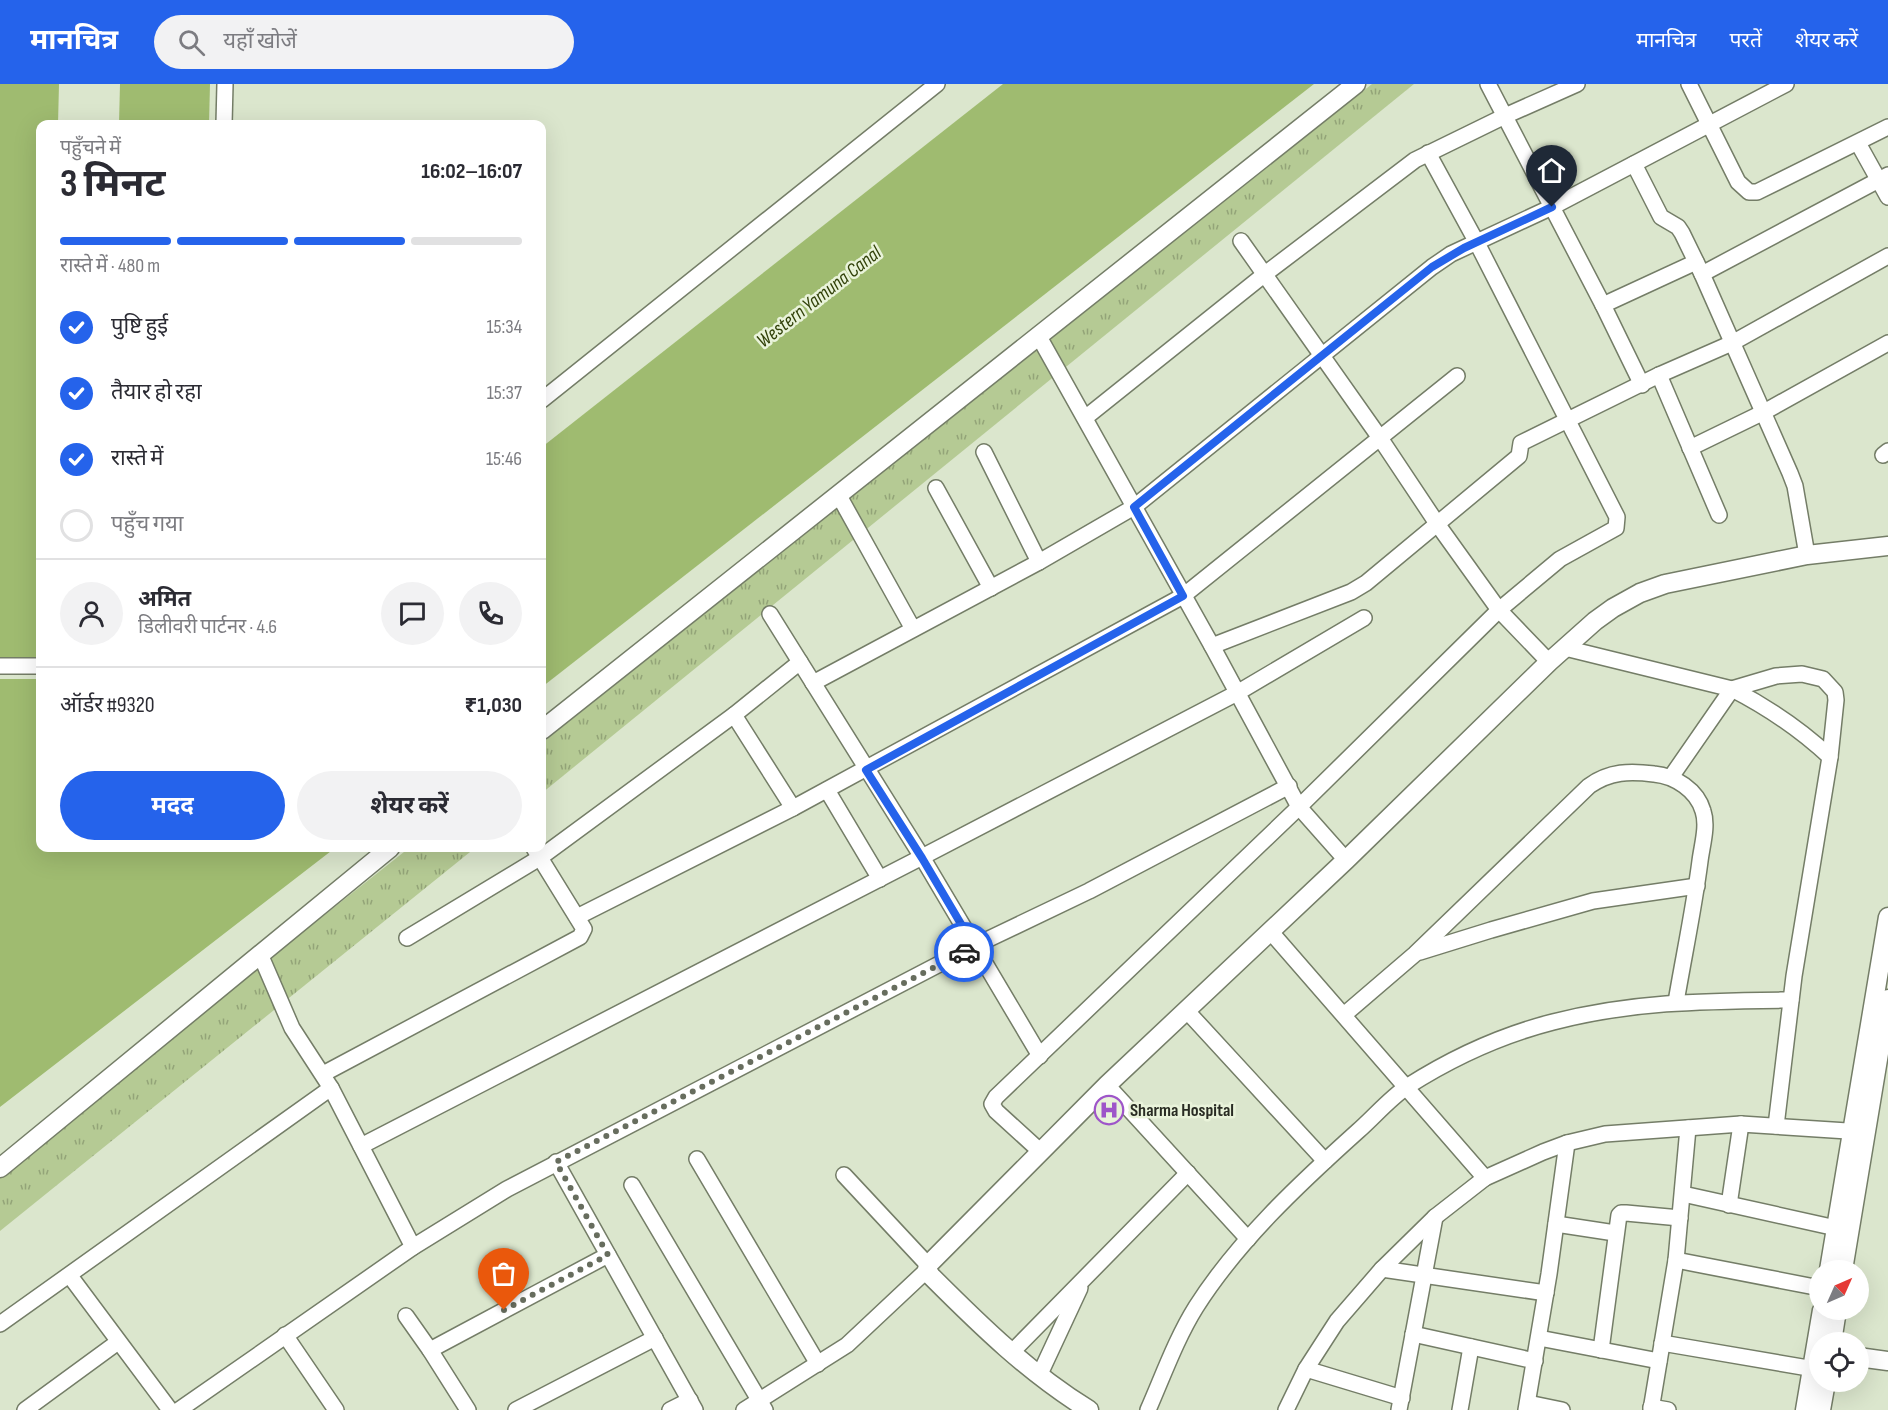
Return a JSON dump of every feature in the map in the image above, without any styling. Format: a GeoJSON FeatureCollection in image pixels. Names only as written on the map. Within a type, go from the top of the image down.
{"type":"FeatureCollection","features":[{"type":"Feature","properties":{"kind":"street"},"geometry":{"type":"LineString","coordinates":[[224,120],[225,84]]}},
{"type":"Feature","properties":{"kind":"street"},"geometry":{"type":"LineString","coordinates":[[546,397],[937,84]]}},
{"type":"Feature","properties":{"kind":"street"},"geometry":{"type":"LineString","coordinates":[[546,727],[1356,84]]}},
{"type":"Feature","properties":{"kind":"street"},"geometry":{"type":"LineString","coordinates":[[1488,84],[1642,385]]}},
{"type":"Feature","properties":{"kind":"street"},"geometry":{"type":"LineString","coordinates":[[1085,418],[1265,274],[1391,178],[1428,153],[1577,84]]}},
{"type":"Feature","properties":{"kind":"street"},"geometry":{"type":"LineString","coordinates":[[1689,84],[1738,182],[1749,192],[1757,192],[1888,127]]}},
{"type":"Feature","properties":{"kind":"street"},"geometry":{"type":"LineString","coordinates":[[813,683],[1039,562],[1134,507],[1451,254],[1552,207],[1786,84]]}},
{"type":"Feature","properties":{"kind":"street"},"geometry":{"type":"LineString","coordinates":[[1858,143],[1883,178],[1888,197]]}},
{"type":"Feature","properties":{"kind":"street"},"geometry":{"type":"LineString","coordinates":[[1041,1152],[996,1110],[992,1104],[996,1097],[1299,807],[1499,609],[1560,559],[1616,528],[1617,517],[1476,241],[1428,153]]}},
{"type":"Feature","properties":{"kind":"street"},"geometry":{"type":"LineString","coordinates":[[1634,164],[1661,217],[1678,227],[1764,412],[1795,486],[1807,555]]}},
{"type":"Feature","properties":{"kind":"street"},"geometry":{"type":"LineString","coordinates":[[1603,305],[1699,268],[1883,178]]}},
{"type":"Feature","properties":{"kind":"street"},"geometry":{"type":"LineString","coordinates":[[1242,241],[1438,525],[1499,609],[1549,662]]}},
{"type":"Feature","properties":{"kind":"street"},"geometry":{"type":"LineString","coordinates":[[1212,646],[1351,592],[1376,576],[1519,456],[1521,443],[1659,375],[1732,343],[1888,256]]}},
{"type":"Feature","properties":{"kind":"street"},"geometry":{"type":"LineString","coordinates":[[1038,335],[1299,807],[1346,860]]}},
{"type":"Feature","properties":{"kind":"street"},"geometry":{"type":"LineString","coordinates":[[1690,448],[1764,412],[1888,343]]}},
{"type":"Feature","properties":{"kind":"street"},"geometry":{"type":"LineString","coordinates":[[1659,375],[1719,515]]}},
{"type":"Feature","properties":{"kind":"street"},"geometry":{"type":"LineString","coordinates":[[577,917],[866,770],[1183,596],[1457,376]]}},
{"type":"Feature","properties":{"kind":"street"},"geometry":{"type":"LineString","coordinates":[[984,452],[1039,562]]}},
{"type":"Feature","properties":{"kind":"street"},"geometry":{"type":"LineString","coordinates":[[936,488],[991,588]]}},
{"type":"Feature","properties":{"kind":"street"},"geometry":{"type":"LineString","coordinates":[[838,494],[913,629]]}},
{"type":"Feature","properties":{"kind":"street"},"geometry":{"type":"LineString","coordinates":[[744,1410],[762,1405],[847,1345],[928,1268],[1107,1085],[1346,860],[1594,621],[1640,593],[1665,584],[1807,555],[1888,546]]}},
{"type":"Feature","properties":{"kind":"street"},"geometry":{"type":"LineString","coordinates":[[770,614],[922,858],[1040,1056]]}},
{"type":"Feature","properties":{"kind":"street"},"geometry":{"type":"LineString","coordinates":[[361,1146],[922,858],[1237,693],[1364,618]]}},
{"type":"Feature","properties":{"kind":"street"},"geometry":{"type":"LineString","coordinates":[[1565,648],[1732,689],[1797,728],[1830,758]]}},
{"type":"Feature","properties":{"kind":"street"},"geometry":{"type":"LineString","coordinates":[[546,846],[734,715],[800,662]]}},
{"type":"Feature","properties":{"kind":"street"},"geometry":{"type":"LineString","coordinates":[[0,666],[36,666]]}},
{"type":"Feature","properties":{"kind":"street"},"geometry":{"type":"LineString","coordinates":[[1671,777],[1732,689],[1776,676],[1802,674],[1822,679],[1835,692],[1830,758],[1791,1000],[1776,1126]]}},
{"type":"Feature","properties":{"kind":"street"},"geometry":{"type":"LineString","coordinates":[[734,715],[793,808]]}},
{"type":"Feature","properties":{"kind":"street"},"geometry":{"type":"LineString","coordinates":[[1344,1014],[1415,954],[1589,786],[1599,778],[1624,771],[1671,777],[1698,799],[1706,821],[1676,1002]]}},
{"type":"Feature","properties":{"kind":"street"},"geometry":{"type":"LineString","coordinates":[[179,1410],[413,1247],[488,1200],[556,1162],[974,946],[1089,891],[1289,786]]}},
{"type":"Feature","properties":{"kind":"street"},"geometry":{"type":"LineString","coordinates":[[827,790],[880,879]]}},
{"type":"Feature","properties":{"kind":"street"},"geometry":{"type":"LineString","coordinates":[[0,1168],[385,852]]}},
{"type":"Feature","properties":{"kind":"street"},"geometry":{"type":"LineString","coordinates":[[323,1074],[580,937],[584,929],[538,852],[407,938]]}},
{"type":"Feature","properties":{"kind":"street"},"geometry":{"type":"LineString","coordinates":[[1415,954],[1593,901],[1697,886]]}},
{"type":"Feature","properties":{"kind":"street"},"geometry":{"type":"LineString","coordinates":[[1845,1260],[1859,1132],[1888,917]]}},
{"type":"Feature","properties":{"kind":"street"},"geometry":{"type":"LineString","coordinates":[[1270,931],[1485,1178]]}},
{"type":"Feature","properties":{"kind":"street"},"geometry":{"type":"LineString","coordinates":[[260,954],[292,1028],[332,1088],[413,1247]]}},
{"type":"Feature","properties":{"kind":"street"},"geometry":{"type":"LineString","coordinates":[[1831,1260],[1888,999]]}},
{"type":"Feature","properties":{"kind":"street"},"geometry":{"type":"LineString","coordinates":[[1148,1410],[1182,1331],[1194,1310],[1248,1239],[1325,1161],[1407,1087],[1495,1041],[1552,1022],[1634,1006],[1676,1002],[1791,1000]]}},
{"type":"Feature","properties":{"kind":"street"},"geometry":{"type":"LineString","coordinates":[[1186,1010],[1325,1161]]}},
{"type":"Feature","properties":{"kind":"street"},"geometry":{"type":"LineString","coordinates":[[1107,1085],[1248,1239]]}},
{"type":"Feature","properties":{"kind":"street"},"geometry":{"type":"LineString","coordinates":[[0,1324],[332,1088]]}},
{"type":"Feature","properties":{"kind":"street"},"geometry":{"type":"LineString","coordinates":[[1286,1410],[1306,1369],[1337,1321],[1382,1269],[1435,1218],[1485,1178],[1567,1143],[1605,1134],[1741,1124],[1859,1132]]}},
{"type":"Feature","properties":{"kind":"street"},"geometry":{"type":"LineString","coordinates":[[1729,1205],[1741,1124]]}},
{"type":"Feature","properties":{"kind":"street"},"geometry":{"type":"LineString","coordinates":[[1668,1410],[1651,1408],[1676,1260],[1688,1128]]}},
{"type":"Feature","properties":{"kind":"street"},"geometry":{"type":"LineString","coordinates":[[1562,1410],[1527,1406],[1567,1143]]}},
{"type":"Feature","properties":{"kind":"street"},"geometry":{"type":"LineString","coordinates":[[697,1159],[818,1364]]}},
{"type":"Feature","properties":{"kind":"street"},"geometry":{"type":"LineString","coordinates":[[556,1162],[693,1405],[670,1410]]}},
{"type":"Feature","properties":{"kind":"street"},"geometry":{"type":"LineString","coordinates":[[1011,1353],[1188,1173]]}},
{"type":"Feature","properties":{"kind":"street"},"geometry":{"type":"LineString","coordinates":[[844,1175],[979,1324],[1039,1376],[1089,1410]]}},
{"type":"Feature","properties":{"kind":"street"},"geometry":{"type":"LineString","coordinates":[[632,1185],[762,1405]]}},
{"type":"Feature","properties":{"kind":"street"},"geometry":{"type":"LineString","coordinates":[[1683,1194],[1836,1228]]}},
{"type":"Feature","properties":{"kind":"street"},"geometry":{"type":"LineString","coordinates":[[1601,1350],[1619,1215],[1622,1213],[1680,1218]]}},
{"type":"Feature","properties":{"kind":"street"},"geometry":{"type":"LineString","coordinates":[[1306,1369],[1400,1404],[1435,1218]]}},
{"type":"Feature","properties":{"kind":"street"},"geometry":{"type":"LineString","coordinates":[[1556,1224],[1615,1233]]}},
{"type":"Feature","properties":{"kind":"street"},"geometry":{"type":"LineString","coordinates":[[430,1350],[608,1255]]}},
{"type":"Feature","properties":{"kind":"street"},"geometry":{"type":"LineString","coordinates":[[1676,1260],[1809,1286]]}},
{"type":"Feature","properties":{"kind":"street"},"geometry":{"type":"LineString","coordinates":[[1382,1269],[1546,1293]]}},
{"type":"Feature","properties":{"kind":"street"},"geometry":{"type":"LineString","coordinates":[[70,1275],[170,1410]]}},
{"type":"Feature","properties":{"kind":"street"},"geometry":{"type":"LineString","coordinates":[[1039,1376],[1085,1278]]}},
{"type":"Feature","properties":{"kind":"street"},"geometry":{"type":"LineString","coordinates":[[406,1316],[468,1410]]}},
{"type":"Feature","properties":{"kind":"street"},"geometry":{"type":"LineString","coordinates":[[1413,1334],[1535,1361]]}},
{"type":"Feature","properties":{"kind":"street"},"geometry":{"type":"LineString","coordinates":[[285,1335],[336,1410]]}},
{"type":"Feature","properties":{"kind":"street"},"geometry":{"type":"LineString","coordinates":[[516,1410],[655,1338]]}},
{"type":"Feature","properties":{"kind":"street"},"geometry":{"type":"LineString","coordinates":[[1539,1338],[1659,1360]]}},
{"type":"Feature","properties":{"kind":"street"},"geometry":{"type":"LineString","coordinates":[[25,1410],[118,1342]]}},
{"type":"Feature","properties":{"kind":"street"},"geometry":{"type":"LineString","coordinates":[[1662,1342],[1809,1368]]}},
{"type":"Feature","properties":{"kind":"street"},"geometry":{"type":"LineString","coordinates":[[1460,1410],[1471,1347]]}},
{"type":"Feature","properties":{"kind":"street"},"geometry":{"type":"LineString","coordinates":[[1869,1358],[1888,1361]]}},
{"type":"Feature","properties":{"kind":"street"},"geometry":{"type":"LineString","coordinates":[[1805,1410],[1810,1392]]}},
{"type":"Feature","properties":{"kind":"street"},"geometry":{"type":"LineString","coordinates":[[1821,1410],[1824,1392]]}},
{"type":"Feature","properties":{"kind":"green space"},"geometry":{"type":"Polygon","coordinates":[[[1372,84],[1414,84],[546,790],[546,740],[1372,84]]]}},
{"type":"Feature","properties":{"kind":"green space"},"geometry":{"type":"Polygon","coordinates":[[[404,852],[470,852],[0,1231],[0,1172],[404,852]]]}},
{"type":"Feature","properties":{"kind":"water"},"geometry":{"type":"Polygon","coordinates":[[[0,84],[59,84],[58,120],[36,120],[36,659],[0,661],[0,84]]]}},
{"type":"Feature","properties":{"kind":"water"},"geometry":{"type":"Polygon","coordinates":[[[120,84],[210,84],[209,120],[119,120],[120,84]]]}},
{"type":"Feature","properties":{"kind":"water","name":"Western Yamuna Canal"},"geometry":{"type":"Polygon","coordinates":[[[1003,84],[1314,84],[546,684],[546,444],[1003,84]]]}},
{"type":"Feature","properties":{"kind":"water"},"geometry":{"type":"Polygon","coordinates":[[[0,679],[36,679],[36,852],[330,852],[0,1107],[0,679]]]}},
{"type":"Feature","properties":{"kind":"building"},"geometry":{"type":"Polygon","coordinates":[[[1108,1100],[1119,1112],[1108,1122],[1098,1110],[1108,1100]]]}},
{"type":"Feature","properties":{"kind":"way so far"},"geometry":{"type":"LineString","coordinates":[[504,1310],[608,1255],[556,1162],[964,952]]}},
{"type":"Feature","properties":{"kind":"place","name":"Sharma Hospital"},"geometry":{"type":"Point","coordinates":[1109,1110]}},
{"type":"Feature","properties":{"kind":"route"},"geometry":{"type":"LineString","coordinates":[[964,952],[974,946],[866,770],[1183,596],[1134,507],[1432,267],[1451,254],[1552,207]]}}]}
